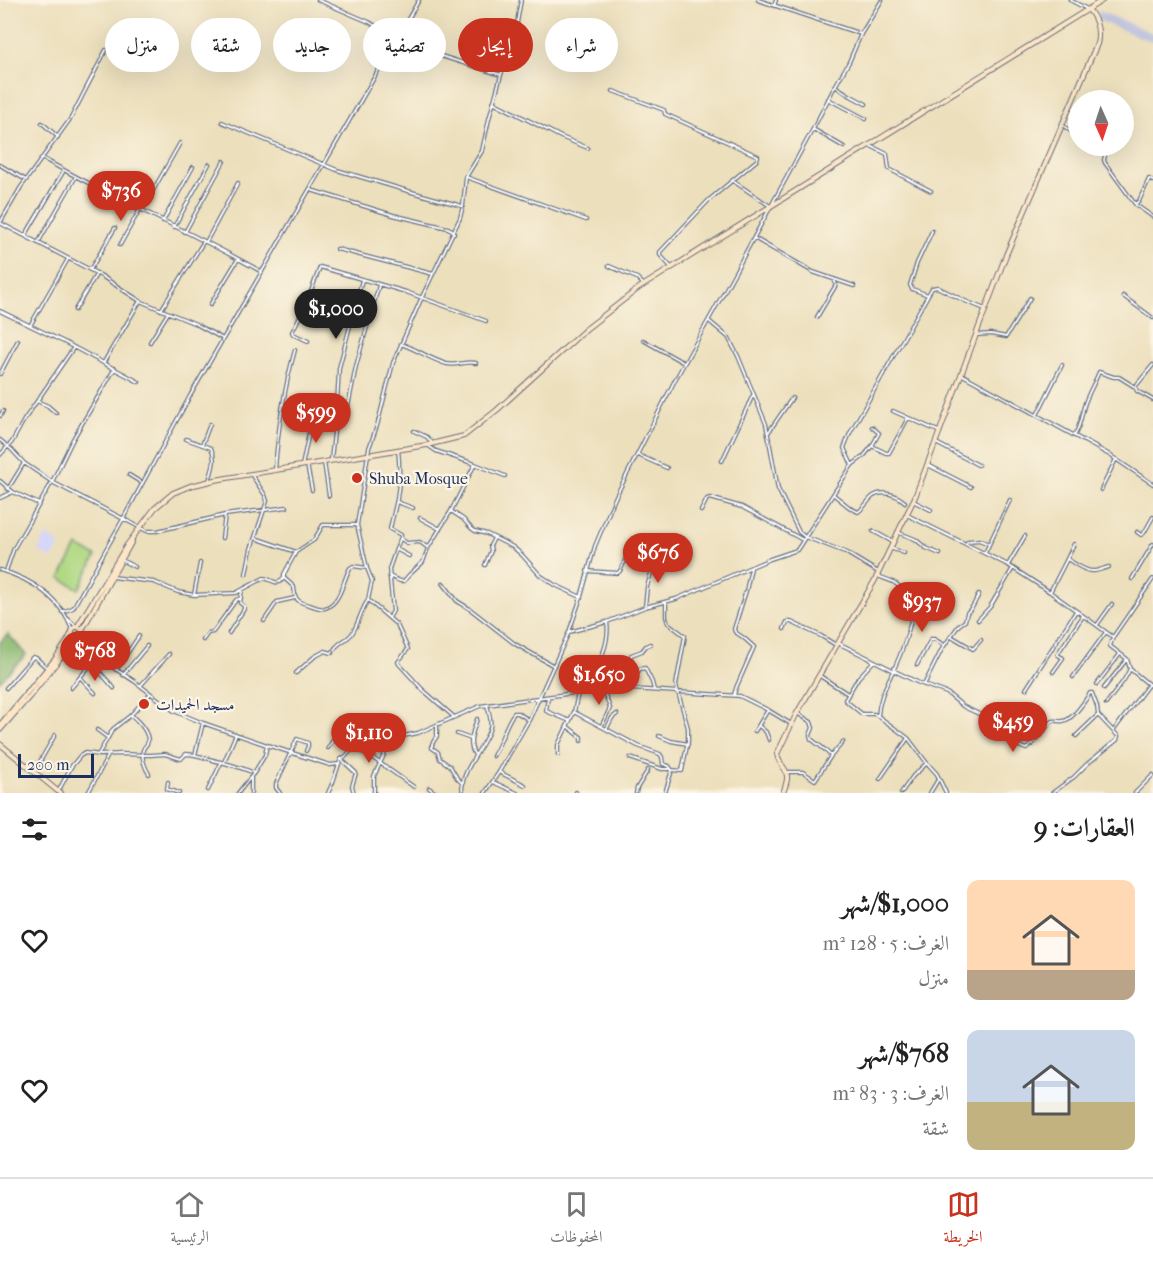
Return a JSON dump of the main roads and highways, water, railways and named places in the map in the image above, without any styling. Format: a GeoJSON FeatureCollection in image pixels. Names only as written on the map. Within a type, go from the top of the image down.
{"type":"FeatureCollection","features":[{"type":"Feature","properties":{"kind":"place","name":"Shuba Mosque"},"geometry":{"type":"Point","coordinates":[357,478]}},
{"type":"Feature","properties":{"kind":"place","name":"مسجد الحميدات"},"geometry":{"type":"Point","coordinates":[144,704]}}]}
